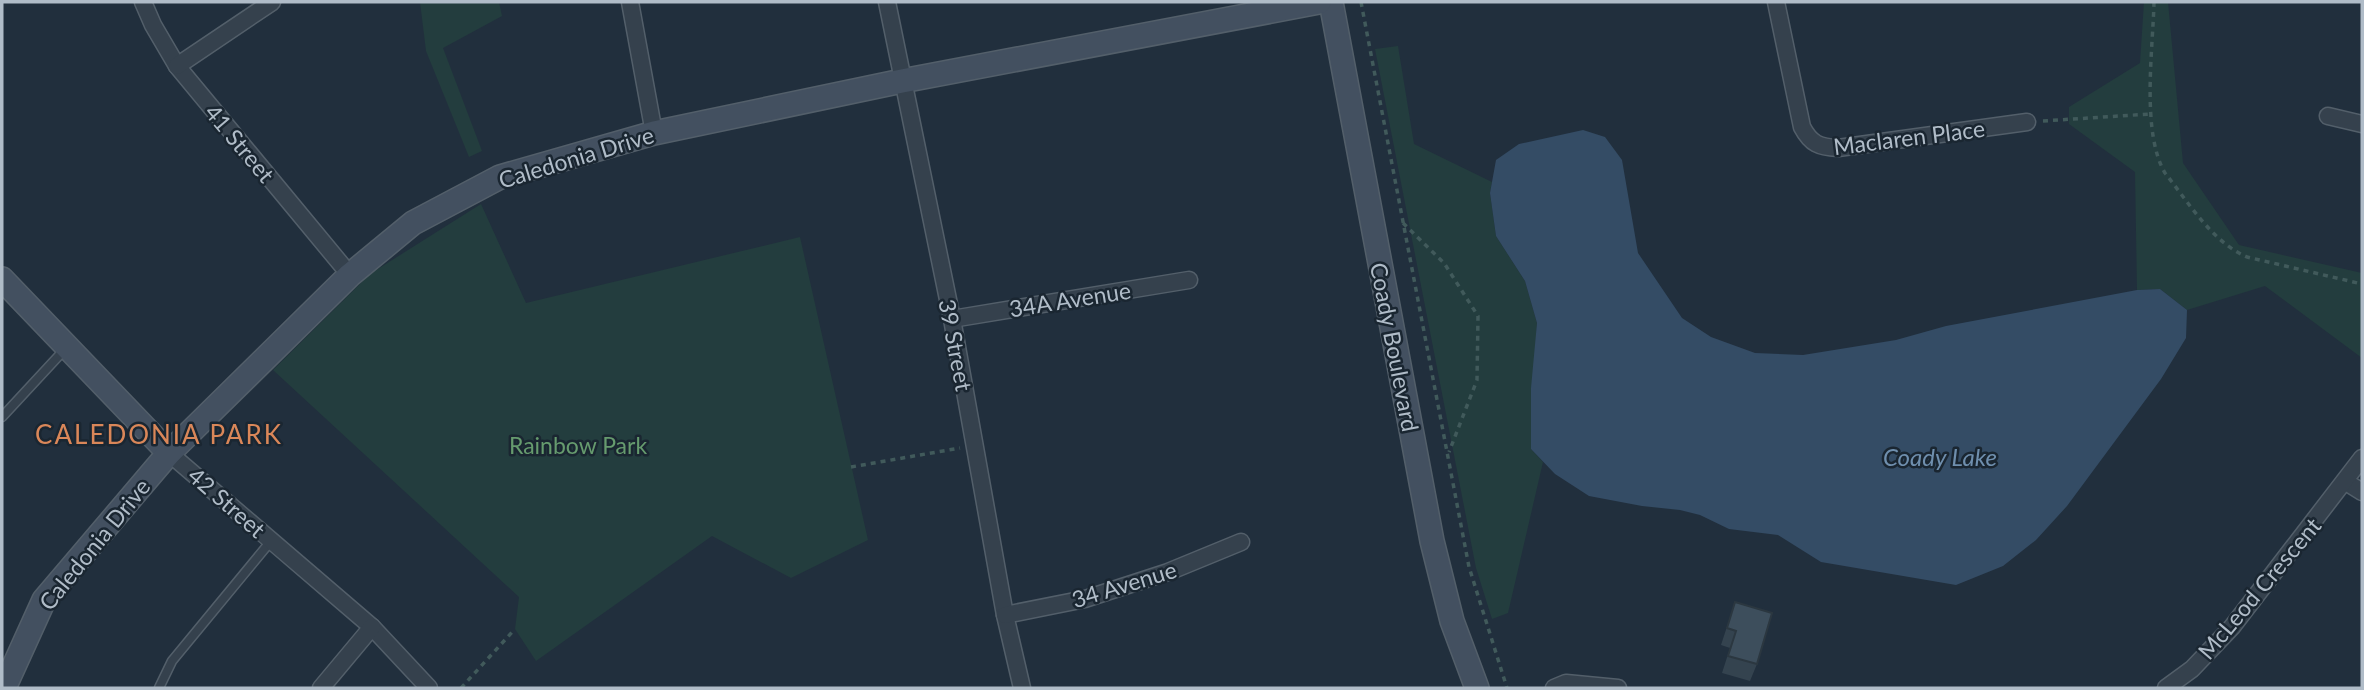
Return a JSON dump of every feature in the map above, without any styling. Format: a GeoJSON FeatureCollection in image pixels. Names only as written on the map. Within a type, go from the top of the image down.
{"type":"FeatureCollection","features":[{"type":"Feature","properties":{"kind":"street","name":"41 Street"},"geometry":{"type":"LineString","coordinates":[[143,2],[177,66],[350,275]]}},
{"type":"Feature","properties":{"kind":"street"},"geometry":{"type":"LineString","coordinates":[[177,66],[272,2]]}},
{"type":"Feature","properties":{"kind":"street"},"geometry":{"type":"LineString","coordinates":[[630,2],[654,133]]}},
{"type":"Feature","properties":{"kind":"street","name":"39 Street"},"geometry":{"type":"LineString","coordinates":[[887,2],[952,319],[1005,615],[1022,688]]}},
{"type":"Feature","properties":{"kind":"street","name":"Caledonia Drive"},"geometry":{"type":"LineString","coordinates":[[4,688],[44,600],[169,453],[350,275],[413,223],[500,177],[654,133],[902,81],[1319,2]]}},
{"type":"Feature","properties":{"kind":"street","name":"Coady Boulevard"},"geometry":{"type":"LineString","coordinates":[[1331,2],[1432,541],[1452,621],[1477,688]]}},
{"type":"Feature","properties":{"kind":"street","name":"Maclaren Place"},"geometry":{"type":"LineString","coordinates":[[1776,2],[1802,127],[1809,140],[1821,147],[1838,148],[2026,122]]}},
{"type":"Feature","properties":{"kind":"street"},"geometry":{"type":"LineString","coordinates":[[2329,116],[2362,124]]}},
{"type":"Feature","properties":{"kind":"street","name":"42 Street"},"geometry":{"type":"LineString","coordinates":[[2,279],[169,453],[372,627],[429,688]]}},
{"type":"Feature","properties":{"kind":"street","name":"34A Avenue"},"geometry":{"type":"LineString","coordinates":[[952,319],[1189,280]]}},
{"type":"Feature","properties":{"kind":"street","name":"McLeod Crescent"},"geometry":{"type":"LineString","coordinates":[[2166,688],[2192,668],[2232,627],[2362,458]]}},
{"type":"Feature","properties":{"kind":"street"},"geometry":{"type":"LineString","coordinates":[[2346,481],[2362,492]]}},
{"type":"Feature","properties":{"kind":"street","name":"34 Avenue"},"geometry":{"type":"LineString","coordinates":[[1005,615],[1085,598],[1168,572],[1241,542]]}},
{"type":"Feature","properties":{"kind":"street"},"geometry":{"type":"LineString","coordinates":[[321,688],[372,627]]}},
{"type":"Feature","properties":{"kind":"street"},"geometry":{"type":"LineString","coordinates":[[1554,688],[1566,683],[1618,688]]}},
{"type":"Feature","properties":{"kind":"lane"},"geometry":{"type":"LineString","coordinates":[[2,417],[67,347]]}},
{"type":"Feature","properties":{"kind":"lane"},"geometry":{"type":"LineString","coordinates":[[159,688],[172,661],[271,541]]}},
{"type":"Feature","properties":{"kind":"path"},"geometry":{"type":"LineString","coordinates":[[1361,2],[1469,567],[1507,688]]}},
{"type":"Feature","properties":{"kind":"path"},"geometry":{"type":"LineString","coordinates":[[2154,2],[2151,114],[2159,162],[2165,173],[2218,238],[2233,251],[2247,257],[2362,284]]}},
{"type":"Feature","properties":{"kind":"path"},"geometry":{"type":"LineString","coordinates":[[2026,122],[2151,114]]}},
{"type":"Feature","properties":{"kind":"path"},"geometry":{"type":"LineString","coordinates":[[1403,223],[1444,263],[1478,316],[1477,380],[1448,454]]}},
{"type":"Feature","properties":{"kind":"path"},"geometry":{"type":"LineString","coordinates":[[851,467],[974,445]]}},
{"type":"Feature","properties":{"kind":"path"},"geometry":{"type":"LineString","coordinates":[[461,688],[515,629]]}},
{"type":"Feature","properties":{"kind":"green space"},"geometry":{"type":"Polygon","coordinates":[[[420,2],[499,2],[502,16],[443,48],[482,151],[469,157],[426,51],[420,2]]]}},
{"type":"Feature","properties":{"kind":"green space"},"geometry":{"type":"Polygon","coordinates":[[[2144,2],[2168,2],[2183,163],[2239,245],[2362,273],[2362,358],[2265,286],[2187,310],[2160,289],[2137,290],[2135,172],[2069,124],[2069,107],[2140,63],[2144,2]]]}},
{"type":"Feature","properties":{"kind":"green space"},"geometry":{"type":"Polygon","coordinates":[[[1398,46],[1414,144],[1492,182],[1490,193],[1496,236],[1525,281],[1537,323],[1531,449],[1543,462],[1508,613],[1492,619],[1476,568],[1375,49],[1398,46]]]}},
{"type":"Feature","properties":{"kind":"green space","name":"Rainbow Park"},"geometry":{"type":"Polygon","coordinates":[[[481,204],[526,303],[800,237],[868,540],[791,578],[712,536],[536,661],[515,629],[519,597],[273,370],[370,274],[481,204]]]}},
{"type":"Feature","properties":{"kind":"water","name":"Coady Lake"},"geometry":{"type":"Polygon","coordinates":[[[1583,130],[1605,137],[1622,160],[1638,253],[1682,318],[1711,337],[1755,353],[1803,355],[1896,340],[1946,326],[2137,290],[2160,289],[2187,310],[2186,338],[2161,379],[2067,506],[2036,540],[2003,566],[1956,585],[1821,562],[1778,535],[1729,529],[1700,515],[1680,510],[1589,496],[1555,474],[1531,449],[1531,388],[1537,323],[1525,281],[1496,236],[1490,193],[1496,160],[1519,144],[1583,130]]]}},
{"type":"Feature","properties":{"kind":"building"},"geometry":{"type":"Polygon","coordinates":[[[1735,602],[1772,613],[1757,664],[1728,656],[1736,631],[1727,628],[1735,602]]]}},
{"type":"Feature","properties":{"kind":"district","name":"CALEDONIA PARK"},"geometry":{"type":"Point","coordinates":[159,434]}}]}
